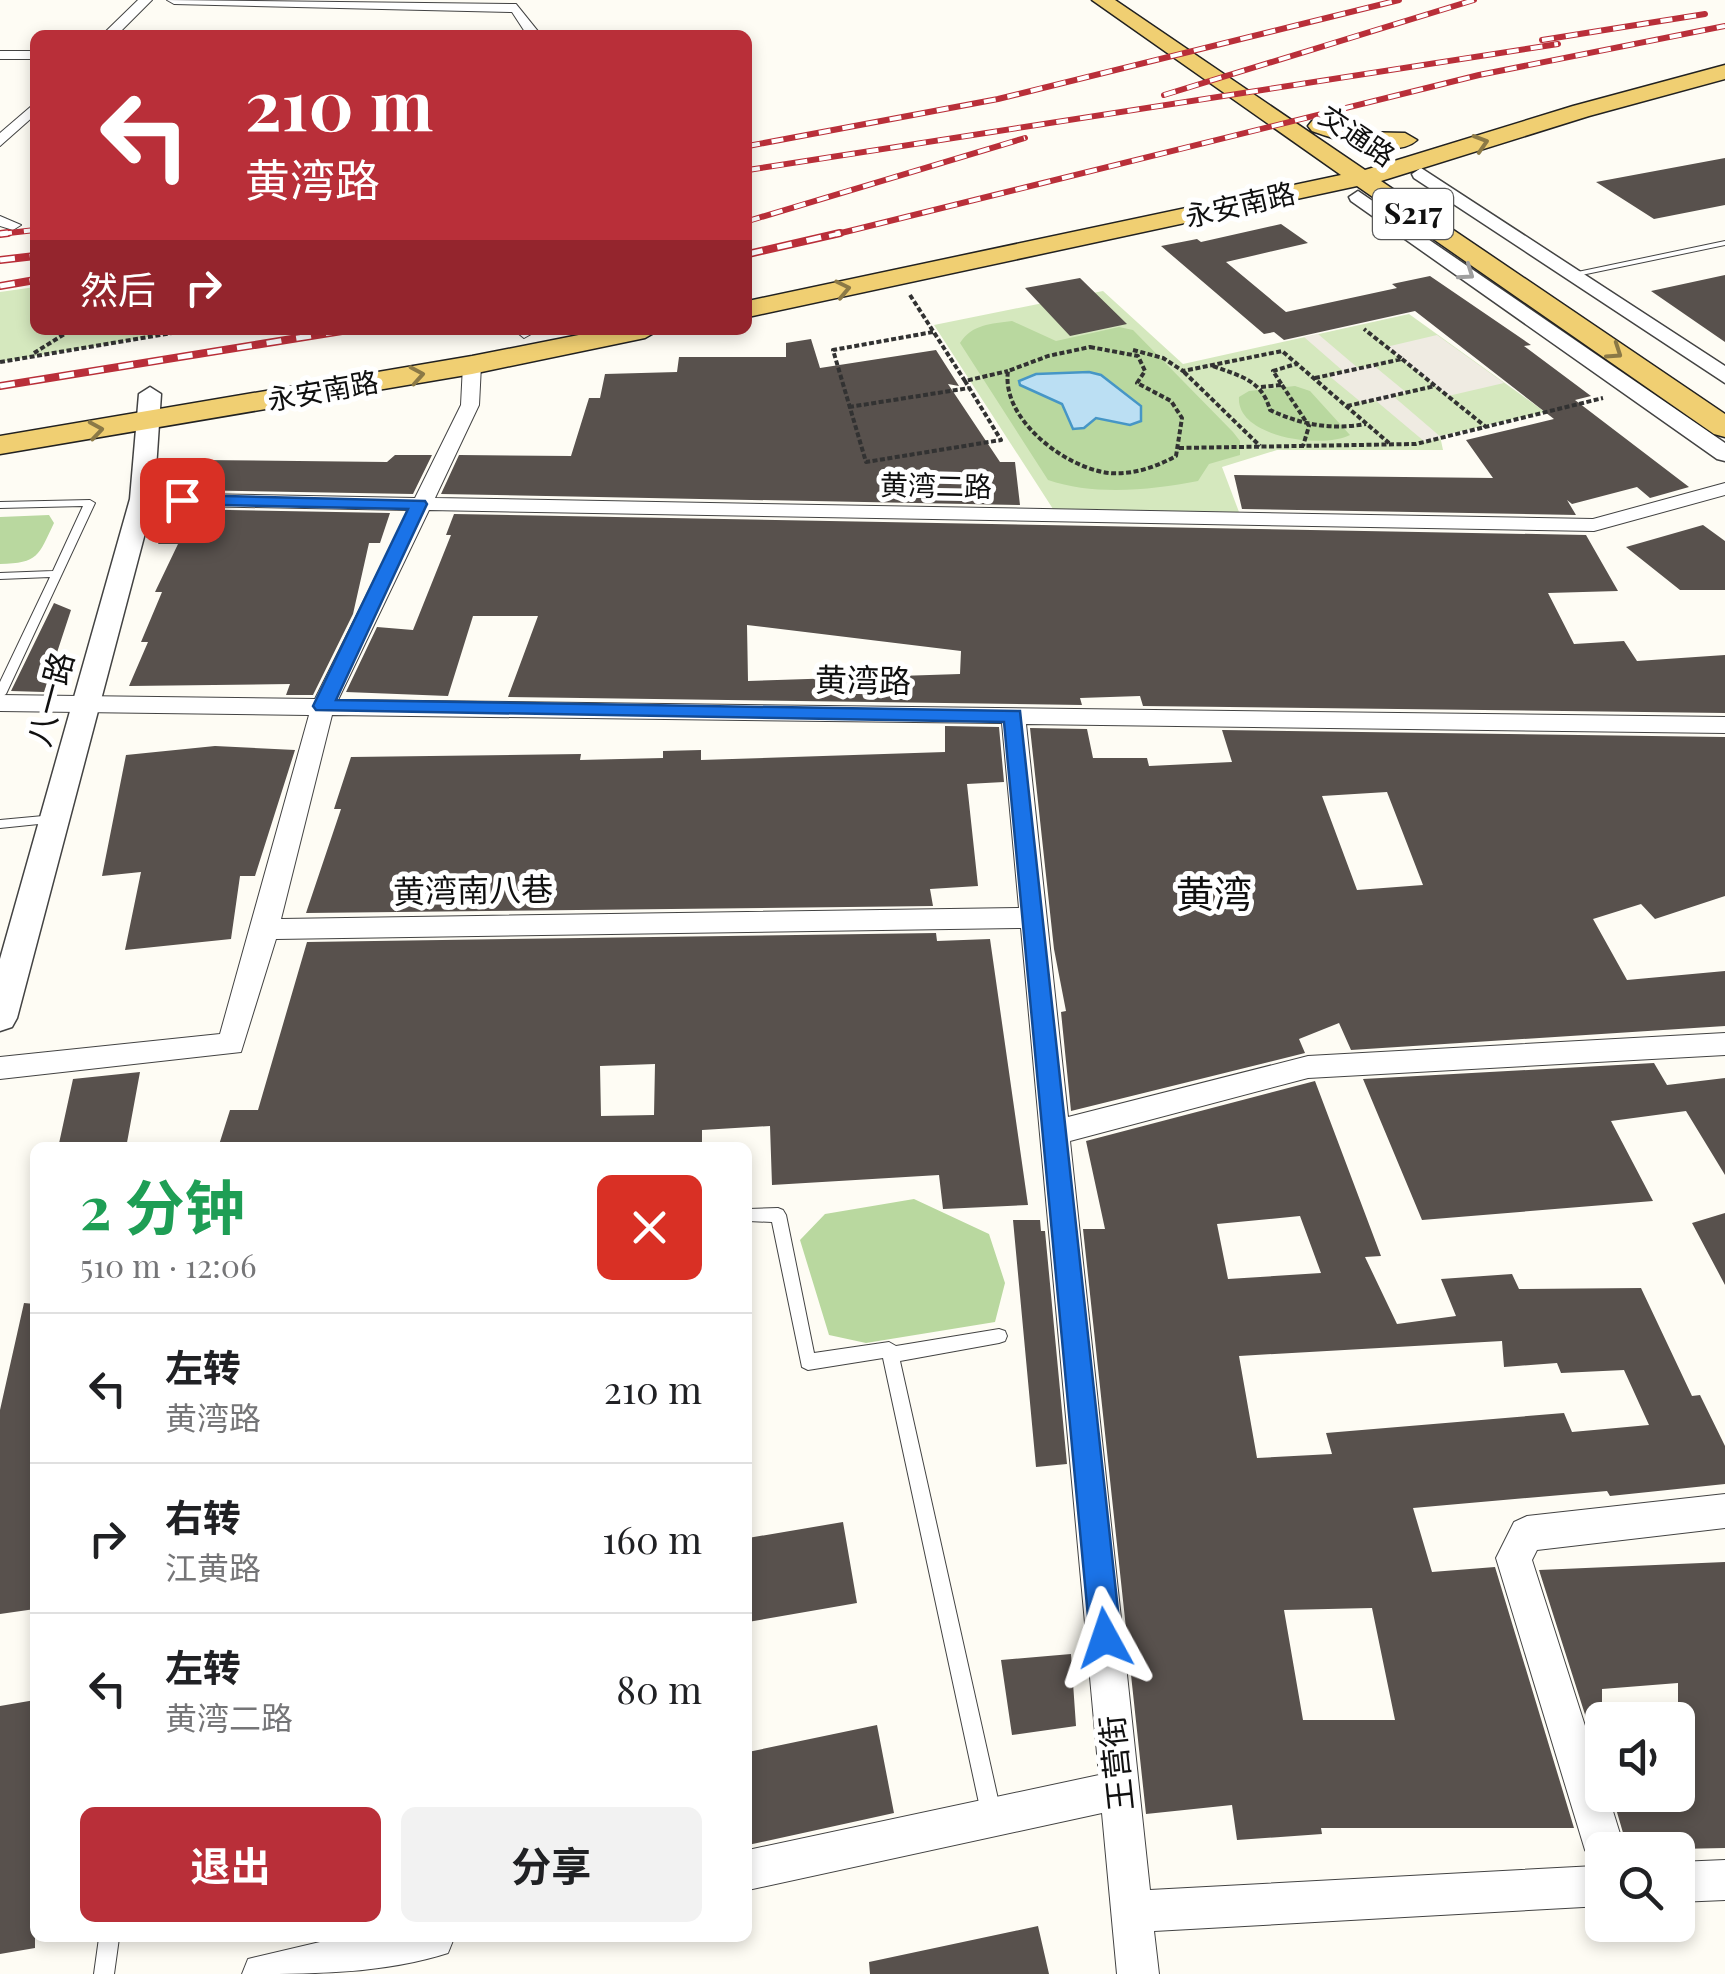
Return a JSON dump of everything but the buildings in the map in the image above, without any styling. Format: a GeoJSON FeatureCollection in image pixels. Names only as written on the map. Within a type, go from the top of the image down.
{"type":"FeatureCollection","features":[{"type":"Feature","properties":{"kind":"main road","name":"交通路"},"geometry":{"type":"LineString","coordinates":[[1102,0],[1308,130],[1333,159]]}},
{"type":"Feature","properties":{"kind":"main road","name":"交通路"},"geometry":{"type":"LineString","coordinates":[[1130,0],[1308,130],[1360,176],[1725,428]]}},
{"type":"Feature","properties":{"kind":"main road"},"geometry":{"type":"LineString","coordinates":[[1534,101],[1725,54]]}},
{"type":"Feature","properties":{"kind":"main road","name":"永安南路"},"geometry":{"type":"LineString","coordinates":[[1360,176],[1423,151],[1725,72]]}},
{"type":"Feature","properties":{"kind":"main road"},"geometry":{"type":"LineString","coordinates":[[1277,173],[1292,166],[1300,155],[1308,130],[1423,151],[1419,183],[1444,209]]}},
{"type":"Feature","properties":{"kind":"main road","name":"永安南路"},"geometry":{"type":"LineString","coordinates":[[752,308],[1388,172],[1423,151]]}},
{"type":"Feature","properties":{"kind":"main road","name":"永安南路"},"geometry":{"type":"LineString","coordinates":[[752,285],[1333,159],[1360,176]]}},
{"type":"Feature","properties":{"kind":"main road","name":"交通路"},"geometry":{"type":"LineString","coordinates":[[1388,172],[1725,397]]}},
{"type":"Feature","properties":{"kind":"main road","name":"永安南路"},"geometry":{"type":"LineString","coordinates":[[0,445],[150,408],[508,335]]}},
{"type":"Feature","properties":{"kind":"main road","name":"永安南路"},"geometry":{"type":"LineString","coordinates":[[0,418],[150,408],[472,366],[620,335]]}},
{"type":"Feature","properties":{"kind":"street"},"geometry":{"type":"LineString","coordinates":[[114,30],[145,0]]}},
{"type":"Feature","properties":{"kind":"street"},"geometry":{"type":"LineString","coordinates":[[174,0],[516,8],[531,30]]}},
{"type":"Feature","properties":{"kind":"street"},"geometry":{"type":"LineString","coordinates":[[0,55],[30,55]]}},
{"type":"Feature","properties":{"kind":"street"},"geometry":{"type":"LineString","coordinates":[[0,141],[30,112]]}},
{"type":"Feature","properties":{"kind":"street"},"geometry":{"type":"LineString","coordinates":[[1423,151],[1572,274],[1725,376]]}},
{"type":"Feature","properties":{"kind":"street"},"geometry":{"type":"LineString","coordinates":[[1360,176],[1634,390],[1725,454]]}},
{"type":"Feature","properties":{"kind":"street"},"geometry":{"type":"LineString","coordinates":[[0,1068],[231,1044],[323,706],[470,405],[472,366]]}},
{"type":"Feature","properties":{"kind":"street","name":"八一路"},"geometry":{"type":"LineString","coordinates":[[0,1018],[142,500],[150,408]]}},
{"type":"Feature","properties":{"kind":"street","name":"黄湾二路"},"geometry":{"type":"LineString","coordinates":[[142,500],[1594,525],[1723,492]]}},
{"type":"Feature","properties":{"kind":"street","name":"黄湾路"},"geometry":{"type":"LineString","coordinates":[[0,702],[1725,726]]}},
{"type":"Feature","properties":{"kind":"street","name":"王营街"},"geometry":{"type":"LineString","coordinates":[[1013,716],[1138,1974]]}},
{"type":"Feature","properties":{"kind":"street","name":"黄湾南八巷"},"geometry":{"type":"LineString","coordinates":[[265,929],[1034,918]]}},
{"type":"Feature","properties":{"kind":"street"},"geometry":{"type":"LineString","coordinates":[[1056,1132],[1308,1067],[1725,1044]]}},
{"type":"Feature","properties":{"kind":"street"},"geometry":{"type":"LineString","coordinates":[[1599,1832],[1514,1558],[1527,1534],[1725,1511]]}},
{"type":"Feature","properties":{"kind":"street"},"geometry":{"type":"LineString","coordinates":[[752,1869],[1120,1790]]}},
{"type":"Feature","properties":{"kind":"street"},"geometry":{"type":"LineString","coordinates":[[1695,1881],[1725,1880]]}},
{"type":"Feature","properties":{"kind":"street"},"geometry":{"type":"LineString","coordinates":[[1132,1912],[1585,1887]]}},
{"type":"Feature","properties":{"kind":"street"},"geometry":{"type":"LineString","coordinates":[[263,1974],[415,1942]]}},
{"type":"Feature","properties":{"kind":"lane"},"geometry":{"type":"LineString","coordinates":[[1572,274],[1725,243]]}},
{"type":"Feature","properties":{"kind":"lane"},"geometry":{"type":"LineString","coordinates":[[0,505],[90,503],[0,694]]}},
{"type":"Feature","properties":{"kind":"lane"},"geometry":{"type":"LineString","coordinates":[[0,576],[56,574]]}},
{"type":"Feature","properties":{"kind":"lane"},"geometry":{"type":"LineString","coordinates":[[0,824],[55,819]]}},
{"type":"Feature","properties":{"kind":"lane"},"geometry":{"type":"LineString","coordinates":[[752,1215],[778,1215],[808,1362],[889,1348],[992,1818]]}},
{"type":"Feature","properties":{"kind":"lane"},"geometry":{"type":"LineString","coordinates":[[890,1354],[999,1336]]}},
{"type":"Feature","properties":{"kind":"lane"},"geometry":{"type":"LineString","coordinates":[[104,1974],[108,1942]]}},
{"type":"Feature","properties":{"kind":"path"},"geometry":{"type":"LineString","coordinates":[[901,277],[1001,440],[866,462],[833,350],[933,332]]}},
{"type":"Feature","properties":{"kind":"path"},"geometry":{"type":"LineString","coordinates":[[1364,329],[1486,427]]}},
{"type":"Feature","properties":{"kind":"path"},"geometry":{"type":"LineString","coordinates":[[28,357],[63,335]]}},
{"type":"Feature","properties":{"kind":"path"},"geometry":{"type":"LineString","coordinates":[[0,362],[160,335]]}},
{"type":"Feature","properties":{"kind":"path"},"geometry":{"type":"LineString","coordinates":[[965,381],[1060,350],[1114,349],[1163,358],[1183,371],[1260,446]]}},
{"type":"Feature","properties":{"kind":"path"},"geometry":{"type":"LineString","coordinates":[[1008,369],[1005,392],[1019,416],[1068,456],[1094,470],[1122,472],[1162,465],[1176,456],[1180,448],[1182,418],[1171,402],[1136,382],[1145,371],[1138,356],[1114,349]]}},
{"type":"Feature","properties":{"kind":"path"},"geometry":{"type":"LineString","coordinates":[[1183,371],[1282,352],[1390,444]]}},
{"type":"Feature","properties":{"kind":"path"},"geometry":{"type":"LineString","coordinates":[[1314,378],[1402,359]]}},
{"type":"Feature","properties":{"kind":"path"},"geometry":{"type":"LineString","coordinates":[[1297,364],[1273,371],[1309,426]]}},
{"type":"Feature","properties":{"kind":"path"},"geometry":{"type":"LineString","coordinates":[[1212,366],[1250,379],[1265,392],[1270,410],[1309,426],[1345,428],[1366,424]]}},
{"type":"Feature","properties":{"kind":"path"},"geometry":{"type":"LineString","coordinates":[[1260,388],[1282,386]]}},
{"type":"Feature","properties":{"kind":"path"},"geometry":{"type":"LineString","coordinates":[[1346,406],[1435,386]]}},
{"type":"Feature","properties":{"kind":"path"},"geometry":{"type":"LineString","coordinates":[[849,407],[969,388]]}},
{"type":"Feature","properties":{"kind":"path"},"geometry":{"type":"LineString","coordinates":[[1180,448],[1416,444],[1634,390]]}},
{"type":"Feature","properties":{"kind":"path"},"geometry":{"type":"LineString","coordinates":[[1302,446],[1309,426]]}},
{"type":"Feature","properties":{"kind":"green space"},"geometry":{"type":"Polygon","coordinates":[[[30,288],[30,335],[160,335],[0,362],[0,292],[30,288]]]}},
{"type":"Feature","properties":{"kind":"green space"},"geometry":{"type":"Polygon","coordinates":[[[1103,291],[1183,364],[1409,314],[1545,412],[1440,436],[1443,450],[1277,450],[1222,467],[1239,512],[1053,509],[934,325],[1103,291]]]}},
{"type":"Feature","properties":{"kind":"green space"},"geometry":{"type":"Polygon","coordinates":[[[1012,321],[1056,341],[1119,327],[1133,330],[1233,432],[1240,441],[1240,455],[1209,464],[1198,481],[1162,487],[1104,490],[1048,480],[960,343],[976,328],[1012,321]]]}},
{"type":"Feature","properties":{"kind":"green space"},"geometry":{"type":"Polygon","coordinates":[[[1295,386],[1310,391],[1350,435],[1321,441],[1284,437],[1251,422],[1242,411],[1239,397],[1249,391],[1295,386]]]}},
{"type":"Feature","properties":{"kind":"green space"},"geometry":{"type":"Polygon","coordinates":[[[49,515],[54,523],[36,556],[23,562],[0,564],[0,517],[49,515]]]}},
{"type":"Feature","properties":{"kind":"green space"},"geometry":{"type":"Polygon","coordinates":[[[914,1199],[989,1234],[1005,1283],[995,1322],[866,1343],[829,1335],[800,1240],[825,1214],[914,1199]]]}},
{"type":"Feature","properties":{"kind":"shaded area"},"geometry":{"type":"Polygon","coordinates":[[[1318,334],[1358,368],[1373,365],[1407,393],[1393,396],[1442,438],[1425,442],[1375,400],[1362,403],[1328,375],[1343,371],[1304,337],[1318,334]]]}},
{"type":"Feature","properties":{"kind":"shaded area"},"geometry":{"type":"Polygon","coordinates":[[[1437,335],[1504,383],[1448,396],[1386,347],[1437,335]]]}},
{"type":"Feature","properties":{"kind":"water"},"geometry":{"type":"Polygon","coordinates":[[[1036,374],[1101,375],[1141,406],[1141,421],[1130,425],[1096,418],[1084,428],[1073,429],[1062,404],[1020,385],[1019,381],[1036,374]]]}},
{"type":"Feature","properties":{"kind":"railway"},"geometry":{"type":"LineString","coordinates":[[752,145],[998,99],[1399,0]]}},
{"type":"Feature","properties":{"kind":"railway"},"geometry":{"type":"LineString","coordinates":[[1164,95],[1474,0]]}},
{"type":"Feature","properties":{"kind":"railway"},"geometry":{"type":"LineString","coordinates":[[1542,40],[1705,14]]}},
{"type":"Feature","properties":{"kind":"railway"},"geometry":{"type":"LineString","coordinates":[[829,236],[1479,75],[1725,26]]}},
{"type":"Feature","properties":{"kind":"railway"},"geometry":{"type":"LineString","coordinates":[[752,169],[1558,44]]}},
{"type":"Feature","properties":{"kind":"railway"},"geometry":{"type":"LineString","coordinates":[[752,220],[1025,138]]}},
{"type":"Feature","properties":{"kind":"railway"},"geometry":{"type":"LineString","coordinates":[[8,233],[0,234],[30,231]]}},
{"type":"Feature","properties":{"kind":"railway"},"geometry":{"type":"LineString","coordinates":[[752,253],[840,233]]}},
{"type":"Feature","properties":{"kind":"railway"},"geometry":{"type":"LineString","coordinates":[[0,260],[30,257]]}},
{"type":"Feature","properties":{"kind":"railway"},"geometry":{"type":"LineString","coordinates":[[0,286],[30,281]]}},
{"type":"Feature","properties":{"kind":"railway"},"geometry":{"type":"LineString","coordinates":[[0,386],[317,335]]}},
{"type":"Feature","properties":{"kind":"district","name":"黄湾"},"geometry":{"type":"Point","coordinates":[1214,895]}},
{"type":"Feature","properties":{"kind":"route"},"geometry":{"type":"LineString","coordinates":[[182,500],[419,504],[323,706],[1013,716],[1105,1638]]}}]}
